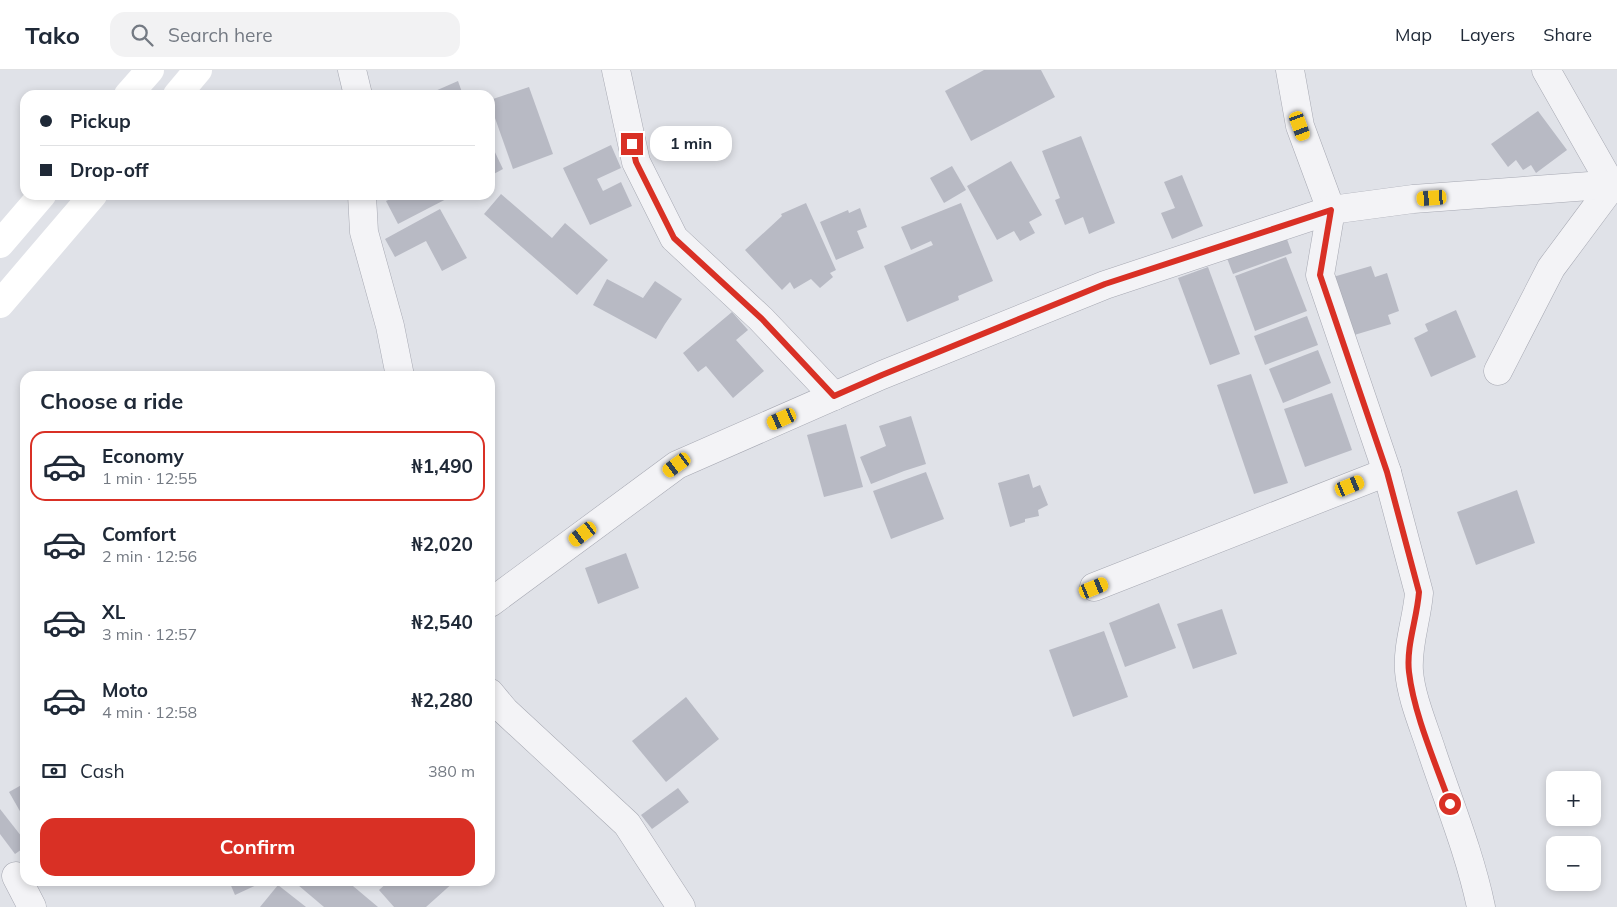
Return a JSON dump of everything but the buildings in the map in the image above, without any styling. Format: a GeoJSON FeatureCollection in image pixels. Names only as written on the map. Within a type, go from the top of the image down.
{"type":"FeatureCollection","features":[{"type":"Feature","properties":{"kind":"main road"},"geometry":{"type":"LineString","coordinates":[[132,90],[150,70]]}},
{"type":"Feature","properties":{"kind":"main road"},"geometry":{"type":"LineString","coordinates":[[181,90],[198,70]]}},
{"type":"Feature","properties":{"kind":"main road"},"geometry":{"type":"LineString","coordinates":[[0,244],[38,200]]}},
{"type":"Feature","properties":{"kind":"main road"},"geometry":{"type":"LineString","coordinates":[[0,304],[89,200]]}},
{"type":"Feature","properties":{"kind":"street"},"geometry":{"type":"LineString","coordinates":[[352,70],[357,90]]}},
{"type":"Feature","properties":{"kind":"street"},"geometry":{"type":"LineString","coordinates":[[616,70],[636,162],[674,238],[762,319],[834,396]]}},
{"type":"Feature","properties":{"kind":"street"},"geometry":{"type":"LineString","coordinates":[[1290,70],[1300,126],[1331,210],[1320,275],[1387,472],[1419,592],[1417,613],[1411,639],[1409,672],[1419,713],[1475,878],[1481,907]]}},
{"type":"Feature","properties":{"kind":"street"},"geometry":{"type":"LineString","coordinates":[[1546,70],[1614,185]]}},
{"type":"Feature","properties":{"kind":"street"},"geometry":{"type":"LineString","coordinates":[[495,599],[677,465],[882,375],[1105,284],[1331,210],[1413,199],[1614,185]]}},
{"type":"Feature","properties":{"kind":"street"},"geometry":{"type":"LineString","coordinates":[[1498,371],[1552,268],[1614,185]]}},
{"type":"Feature","properties":{"kind":"street"},"geometry":{"type":"LineString","coordinates":[[362,200],[364,232],[390,326],[399,371]]}},
{"type":"Feature","properties":{"kind":"street"},"geometry":{"type":"LineString","coordinates":[[1094,588],[1387,472]]}},
{"type":"Feature","properties":{"kind":"street"},"geometry":{"type":"LineString","coordinates":[[495,699],[505,711],[627,824],[681,907]]}},
{"type":"Feature","properties":{"kind":"street"},"geometry":{"type":"LineString","coordinates":[[14,869],[20,882]]}},
{"type":"Feature","properties":{"kind":"street"},"geometry":{"type":"LineString","coordinates":[[22,886],[32,907]]}},
{"type":"Feature","properties":{"kind":"route"},"geometry":{"type":"LineString","coordinates":[[632,144],[636,162],[674,238],[762,319],[834,396],[1105,284],[1331,210],[1320,275],[1387,472],[1419,592],[1417,613],[1411,639],[1409,672],[1419,713],[1450,804]]}}]}
